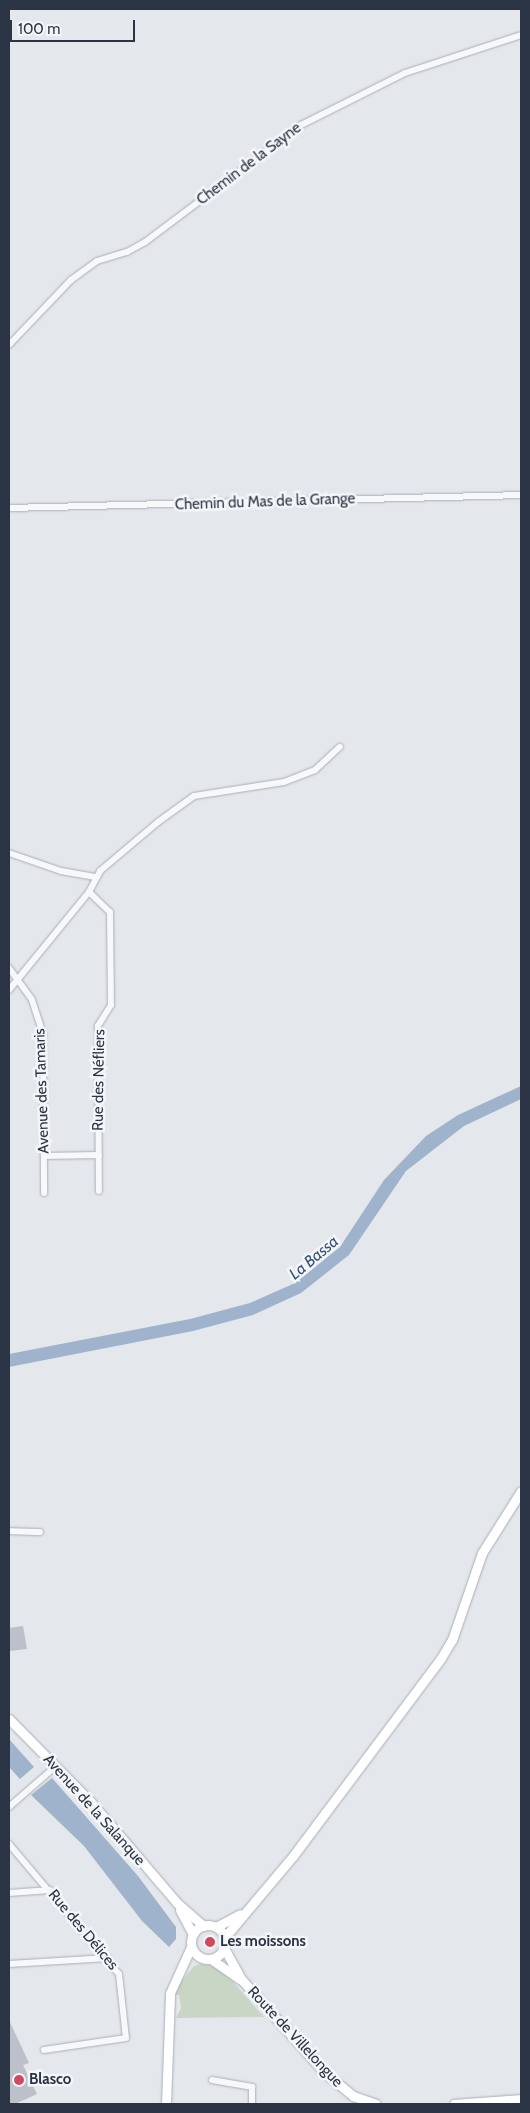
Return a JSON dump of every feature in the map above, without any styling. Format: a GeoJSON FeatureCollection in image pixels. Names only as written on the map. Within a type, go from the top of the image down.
{"type":"FeatureCollection","features":[{"type":"Feature","properties":{"kind":"main road"},"geometry":{"type":"LineString","coordinates":[[224,1938],[244,1911],[293,1856],[441,1658],[452,1640],[482,1553],[521,1491]]}},
{"type":"Feature","properties":{"kind":"main road","name":"Avenue de la Salanque"},"geometry":{"type":"LineString","coordinates":[[9,1719],[56,1766],[177,1903],[203,1926]]}},
{"type":"Feature","properties":{"kind":"main road","name":"Avenue de la Salanque"},"geometry":{"type":"LineString","coordinates":[[177,1903],[193,1934]]}},
{"type":"Feature","properties":{"kind":"main road"},"geometry":{"type":"LineString","coordinates":[[166,2104],[169,2080],[168,2007],[173,1983],[182,1970],[191,1947],[193,1934],[203,1926],[216,1927],[244,1911]]}},
{"type":"Feature","properties":{"kind":"main road"},"geometry":{"type":"LineString","coordinates":[[191,1947],[198,1956],[211,1959],[224,1948],[224,1938],[216,1927]]}},
{"type":"Feature","properties":{"kind":"main road","name":"Route de Villelongue"},"geometry":{"type":"LineString","coordinates":[[224,1948],[242,1980],[333,2081],[353,2096],[376,2104]]}},
{"type":"Feature","properties":{"kind":"main road"},"geometry":{"type":"LineString","coordinates":[[182,1970],[198,1956]]}},
{"type":"Feature","properties":{"kind":"main road","name":"Route de Villelongue"},"geometry":{"type":"LineString","coordinates":[[211,1959],[242,1980]]}},
{"type":"Feature","properties":{"kind":"main road"},"geometry":{"type":"LineString","coordinates":[[454,2104],[521,2100]]}},
{"type":"Feature","properties":{"kind":"street","name":"Chemin de la Sayne"},"geometry":{"type":"LineString","coordinates":[[9,345],[36,314],[85,269],[145,242],[301,125],[405,74],[521,35]]}},
{"type":"Feature","properties":{"kind":"street","name":"Chemin du Mas de la Grange"},"geometry":{"type":"LineString","coordinates":[[9,508],[521,495]]}},
{"type":"Feature","properties":{"kind":"street"},"geometry":{"type":"LineString","coordinates":[[9,990],[89,892],[96,877],[158,822],[194,796],[284,782],[315,770],[340,747]]}},
{"type":"Feature","properties":{"kind":"street"},"geometry":{"type":"LineString","coordinates":[[9,853],[60,871],[96,877]]}},
{"type":"Feature","properties":{"kind":"street","name":"Rue des Néfliers"},"geometry":{"type":"LineString","coordinates":[[89,892],[110,912],[111,1005],[98,1026],[99,1191]]}},
{"type":"Feature","properties":{"kind":"street","name":"Avenue des Tamaris"},"geometry":{"type":"LineString","coordinates":[[9,968],[32,1000],[43,1034],[44,1193]]}},
{"type":"Feature","properties":{"kind":"street"},"geometry":{"type":"LineString","coordinates":[[44,1156],[99,1155]]}},
{"type":"Feature","properties":{"kind":"street"},"geometry":{"type":"LineString","coordinates":[[9,1531],[40,1532]]}},
{"type":"Feature","properties":{"kind":"street"},"geometry":{"type":"LineString","coordinates":[[9,1807],[56,1766]]}},
{"type":"Feature","properties":{"kind":"street","name":"Rue des Délices"},"geometry":{"type":"LineString","coordinates":[[9,1844],[108,1958],[119,1974],[126,2038],[44,2050]]}},
{"type":"Feature","properties":{"kind":"street"},"geometry":{"type":"LineString","coordinates":[[9,1892],[50,1890]]}},
{"type":"Feature","properties":{"kind":"street"},"geometry":{"type":"LineString","coordinates":[[9,1964],[108,1958]]}},
{"type":"Feature","properties":{"kind":"street"},"geometry":{"type":"LineString","coordinates":[[212,2080],[252,2087],[252,2104]]}},
{"type":"Feature","properties":{"kind":"green space"},"geometry":{"type":"Polygon","coordinates":[[[201,1964],[212,1965],[227,1975],[264,2017],[176,2018],[181,2008],[179,1995],[174,1995],[180,1983],[194,1966],[201,1964]]]}},
{"type":"Feature","properties":{"kind":"water"},"geometry":{"type":"Polygon","coordinates":[[[521,1086],[521,1099],[464,1126],[406,1171],[349,1255],[301,1293],[253,1315],[193,1331],[9,1367],[9,1354],[190,1319],[250,1303],[295,1283],[340,1247],[384,1180],[426,1136],[458,1115],[521,1086]]]}},
{"type":"Feature","properties":{"kind":"water"},"geometry":{"type":"Polygon","coordinates":[[[9,1739],[34,1767],[20,1779],[9,1767],[9,1739]]]}},
{"type":"Feature","properties":{"kind":"water"},"geometry":{"type":"Polygon","coordinates":[[[52,1778],[138,1876],[176,1927],[176,1939],[169,1947],[142,1921],[84,1846],[31,1795],[52,1778]]]}},
{"type":"Feature","properties":{"kind":"building"},"geometry":{"type":"Polygon","coordinates":[[[23,1626],[27,1649],[9,1651],[9,1628],[23,1626]]]}},
{"type":"Feature","properties":{"kind":"building","name":"Blasco"},"geometry":{"type":"Polygon","coordinates":[[[9,2020],[29,2063],[23,2065],[37,2094],[15,2104],[9,2104],[9,2020]]]}},
{"type":"Feature","properties":{"kind":"place","name":"Les moissons"},"geometry":{"type":"Point","coordinates":[210,1942]}},
{"type":"Feature","properties":{"kind":"place","name":"Blasco"},"geometry":{"type":"Point","coordinates":[19,2080]}},
{"type":"Feature","properties":{"kind":"water label","name":"La Bassa"},"geometry":{"type":"Point","coordinates":[314,1258]}}]}
